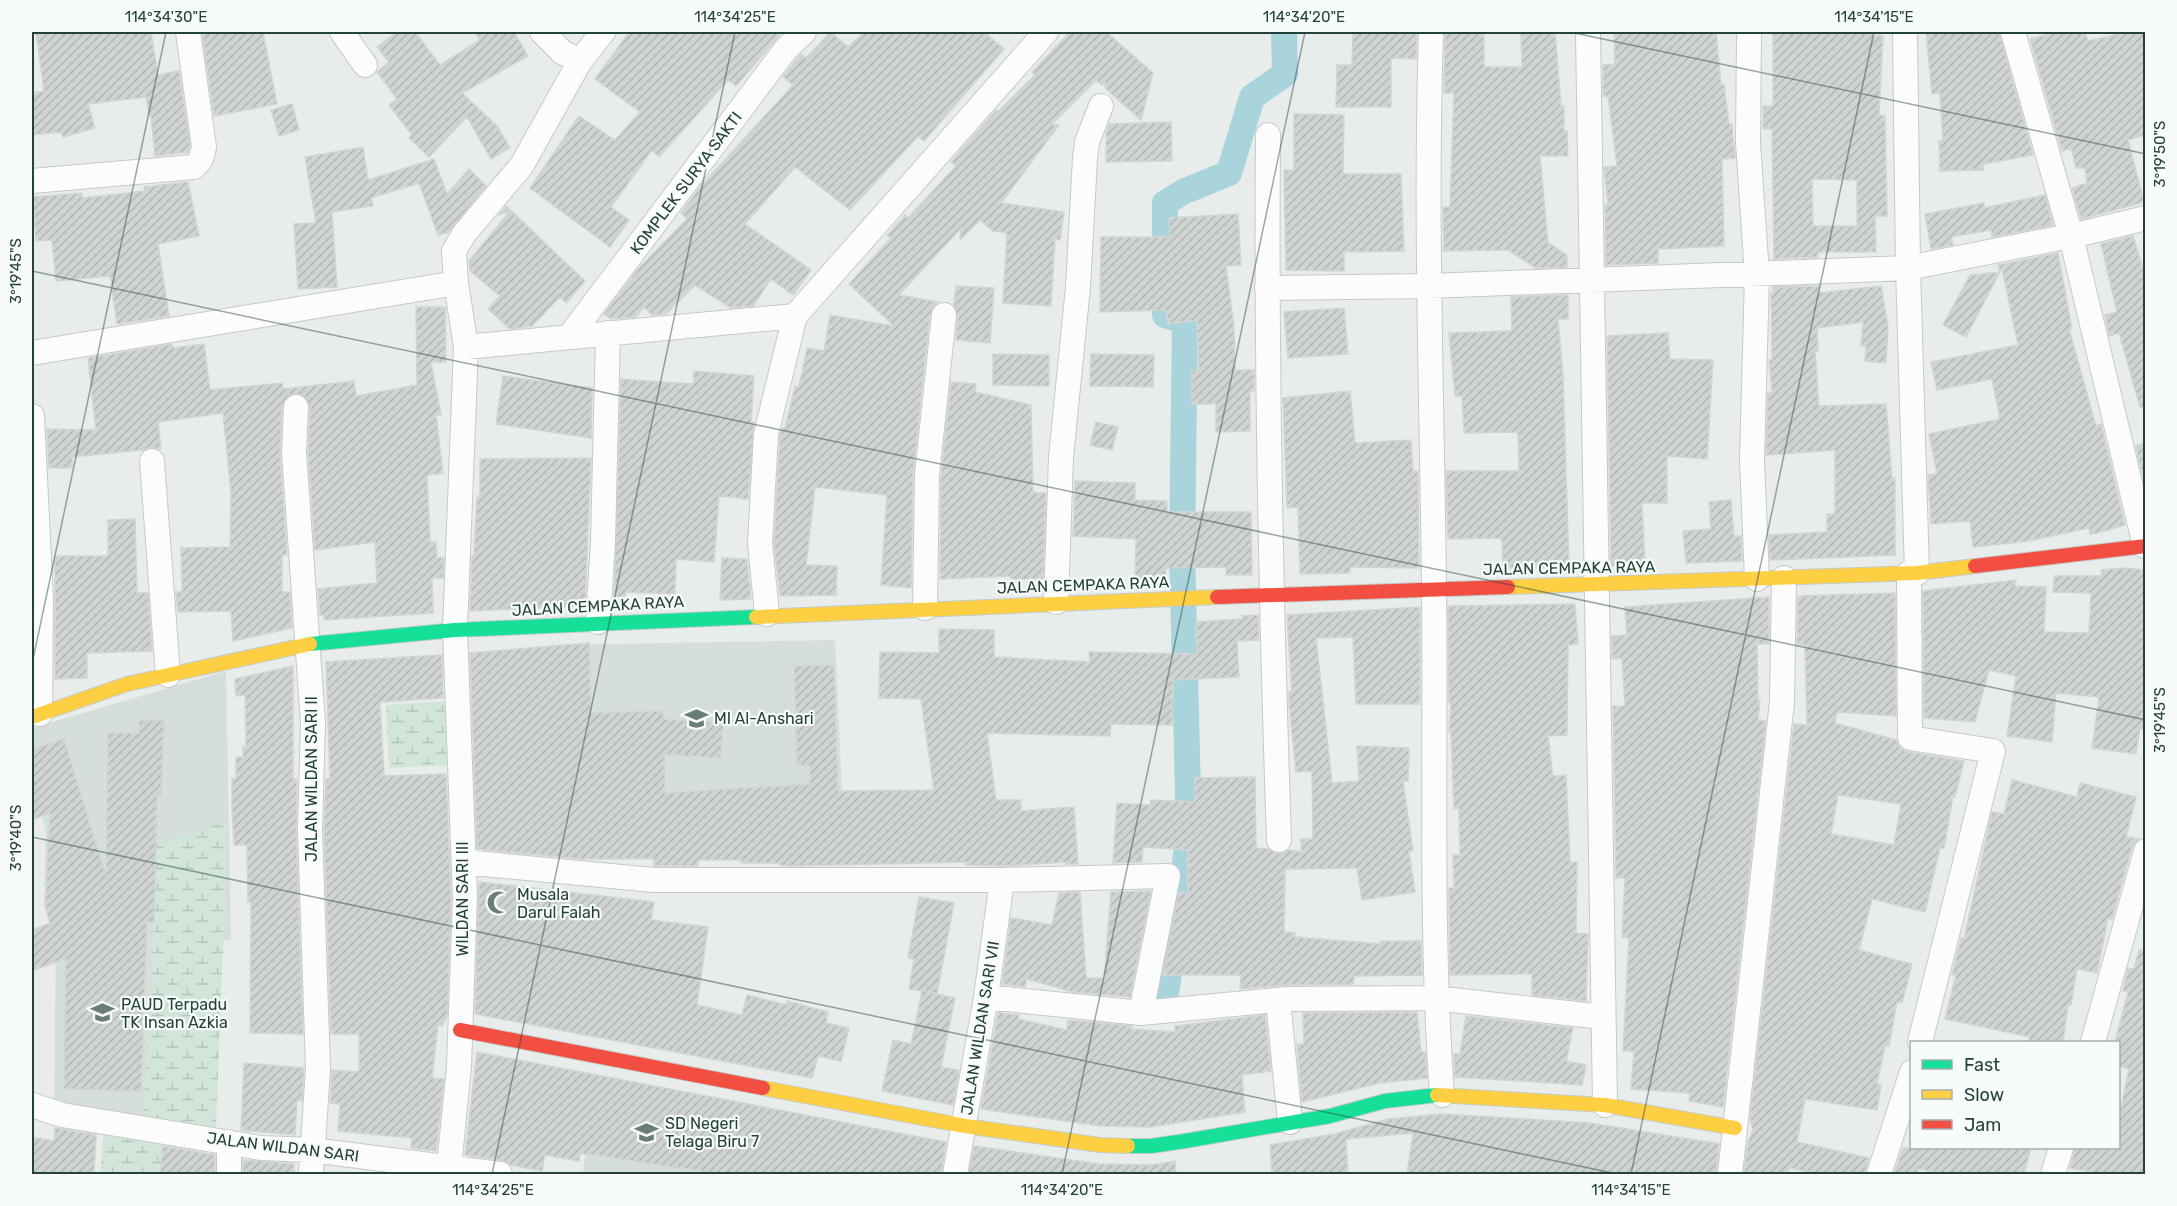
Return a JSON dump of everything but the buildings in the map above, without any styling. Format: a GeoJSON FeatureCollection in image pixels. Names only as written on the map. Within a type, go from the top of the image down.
{"type":"FeatureCollection","features":[{"type":"Feature","properties":{"kind":"street"},"geometry":{"type":"LineString","coordinates":[[32,181],[194,168],[201,159],[204,147],[188,32]]}},
{"type":"Feature","properties":{"kind":"street"},"geometry":{"type":"LineString","coordinates":[[342,32],[365,65]]}},
{"type":"Feature","properties":{"kind":"street"},"geometry":{"type":"LineString","coordinates":[[542,32],[562,52],[580,61]]}},
{"type":"Feature","properties":{"kind":"street","name":"WILDAN SARI III"},"geometry":{"type":"LineString","coordinates":[[449,1167],[460,1030],[464,862],[454,630],[466,347],[456,283],[454,251],[464,234],[522,165],[580,61],[603,32]]}},
{"type":"Feature","properties":{"kind":"street","name":"KOMPLEK SURYA SAKTI"},"geometry":{"type":"LineString","coordinates":[[569,337],[786,49],[804,32]]}},
{"type":"Feature","properties":{"kind":"street"},"geometry":{"type":"LineString","coordinates":[[767,614],[760,543],[766,434],[795,316],[1046,32]]}},
{"type":"Feature","properties":{"kind":"street"},"geometry":{"type":"LineString","coordinates":[[1431,32],[1429,286],[1434,588],[1436,998],[1442,1095]]}},
{"type":"Feature","properties":{"kind":"street"},"geometry":{"type":"LineString","coordinates":[[1588,32],[1605,1105]]}},
{"type":"Feature","properties":{"kind":"street"},"geometry":{"type":"LineString","coordinates":[[1749,32],[1748,143],[1757,275],[1752,461],[1756,579]]}},
{"type":"Feature","properties":{"kind":"street"},"geometry":{"type":"LineString","coordinates":[[1905,32],[1913,573],[1910,738],[1993,751],[1920,1041]]}},
{"type":"Feature","properties":{"kind":"street"},"geometry":{"type":"LineString","coordinates":[[2013,32],[2071,236],[2145,546]]}},
{"type":"Feature","properties":{"kind":"street"},"geometry":{"type":"LineString","coordinates":[[1056,603],[1061,458],[1078,287],[1085,158],[1087,142],[1101,106]]}},
{"type":"Feature","properties":{"kind":"street"},"geometry":{"type":"LineString","coordinates":[[1268,135],[1267,288],[1271,595],[1279,840]]}},
{"type":"Feature","properties":{"kind":"street"},"geometry":{"type":"LineString","coordinates":[[1267,288],[1592,281],[1908,268],[2071,236],[2145,218]]}},
{"type":"Feature","properties":{"kind":"street"},"geometry":{"type":"LineString","coordinates":[[32,353],[456,283]]}},
{"type":"Feature","properties":{"kind":"street"},"geometry":{"type":"LineString","coordinates":[[925,608],[927,475],[944,315]]}},
{"type":"Feature","properties":{"kind":"street"},"geometry":{"type":"LineString","coordinates":[[466,347],[795,316]]}},
{"type":"Feature","properties":{"kind":"street"},"geometry":{"type":"LineString","coordinates":[[598,622],[603,542],[608,333]]}},
{"type":"Feature","properties":{"kind":"street","name":"JALAN WILDAN SARI II"},"geometry":{"type":"LineString","coordinates":[[296,407],[294,452],[313,723],[310,830],[318,1068],[311,1174]]}},
{"type":"Feature","properties":{"kind":"street"},"geometry":{"type":"LineString","coordinates":[[32,416],[41,600],[36,715]]}},
{"type":"Feature","properties":{"kind":"street"},"geometry":{"type":"LineString","coordinates":[[152,460],[168,675]]}},
{"type":"Feature","properties":{"kind":"street","name":"JALAN CEMPAKA RAYA"},"geometry":{"type":"LineString","coordinates":[[36,715],[127,684],[307,644],[454,630],[767,614],[1192,597],[1913,573],[2145,546]]}},
{"type":"Feature","properties":{"kind":"street"},"geometry":{"type":"LineString","coordinates":[[1730,1174],[1782,702],[1784,578]]}},
{"type":"Feature","properties":{"kind":"street"},"geometry":{"type":"LineString","coordinates":[[2093,1041],[2145,851]]}},
{"type":"Feature","properties":{"kind":"street"},"geometry":{"type":"LineString","coordinates":[[464,862],[653,880],[868,878],[1002,880],[1168,876],[1141,1013]]}},
{"type":"Feature","properties":{"kind":"street","name":"JALAN WILDAN SARI VII"},"geometry":{"type":"LineString","coordinates":[[955,1174],[986,997],[1002,880]]}},
{"type":"Feature","properties":{"kind":"street"},"geometry":{"type":"LineString","coordinates":[[986,997],[1141,1013],[1278,1000],[1436,998],[1602,1017]]}},
{"type":"Feature","properties":{"kind":"street"},"geometry":{"type":"LineString","coordinates":[[1278,1000],[1290,1122]]}},
{"type":"Feature","properties":{"kind":"street"},"geometry":{"type":"LineString","coordinates":[[460,1030],[965,1125],[1100,1145],[1143,1146],[1185,1141],[1354,1111],[1385,1101],[1442,1095],[1605,1105],[1735,1128]]}},
{"type":"Feature","properties":{"kind":"street"},"geometry":{"type":"LineString","coordinates":[[1879,1174],[1910,1075]]}},
{"type":"Feature","properties":{"kind":"street","name":"JALAN WILDAN SARI"},"geometry":{"type":"LineString","coordinates":[[32,1105],[62,1115],[261,1148],[312,1150],[500,1174]]}},
{"type":"Feature","properties":{"kind":"street"},"geometry":{"type":"LineString","coordinates":[[229,1142],[229,1174]]}},
{"type":"Feature","properties":{"kind":"street"},"geometry":{"type":"LineString","coordinates":[[2053,1174],[2061,1149]]}},
{"type":"Feature","properties":{"kind":"shaded area","name":"MI Al-Anshari"},"geometry":{"type":"Polygon","coordinates":[[[835,640],[842,790],[552,793],[552,645],[835,640]]]}},
{"type":"Feature","properties":{"kind":"shaded area"},"geometry":{"type":"Polygon","coordinates":[[[226,671],[231,940],[154,937],[146,1123],[54,1106],[56,929],[44,906],[46,833],[32,774],[32,728],[226,671]]]}},
{"type":"Feature","properties":{"kind":"shaded area","name":"SD Negeri Telaga Biru 7"},"geometry":{"type":"Polygon","coordinates":[[[591,1113],[821,1152],[816,1174],[583,1172],[591,1113]]]}},
{"type":"Feature","properties":{"kind":"green space"},"geometry":{"type":"Polygon","coordinates":[[[447,701],[451,765],[389,768],[386,705],[447,701]]]}},
{"type":"Feature","properties":{"kind":"green space"},"geometry":{"type":"Polygon","coordinates":[[[228,821],[216,1128],[143,1121],[155,918],[48,911],[50,897],[43,883],[228,821]]]}},
{"type":"Feature","properties":{"kind":"green space"},"geometry":{"type":"Polygon","coordinates":[[[104,1132],[164,1139],[160,1174],[100,1174],[104,1132]]]}},
{"type":"Feature","properties":{"kind":"waterway"},"geometry":{"type":"LineString","coordinates":[[1166,994],[1189,835],[1182,549],[1185,321],[1165,315],[1165,203],[1183,192],[1229,173],[1252,97],[1285,74],[1284,32]]}},
{"type":"Feature","properties":{"kind":"traffic: fast"},"geometry":{"type":"LineString","coordinates":[[310,644],[455,630],[756,617]]}},
{"type":"Feature","properties":{"kind":"traffic: fast"},"geometry":{"type":"LineString","coordinates":[[1128,1146],[1151,1146],[1185,1141],[1330,1116],[1385,1101],[1437,1095]]}},
{"type":"Feature","properties":{"kind":"traffic: slow"},"geometry":{"type":"LineString","coordinates":[[1508,587],[1917,573],[1975,566]]}},
{"type":"Feature","properties":{"kind":"traffic: slow"},"geometry":{"type":"LineString","coordinates":[[756,617],[1217,597]]}},
{"type":"Feature","properties":{"kind":"traffic: slow"},"geometry":{"type":"LineString","coordinates":[[32,717],[127,684],[310,644]]}},
{"type":"Feature","properties":{"kind":"traffic: slow"},"geometry":{"type":"LineString","coordinates":[[763,1088],[965,1126],[1100,1145],[1128,1146]]}},
{"type":"Feature","properties":{"kind":"traffic: slow"},"geometry":{"type":"LineString","coordinates":[[1437,1095],[1605,1105],[1735,1128]]}},
{"type":"Feature","properties":{"kind":"traffic: jam"},"geometry":{"type":"LineString","coordinates":[[1975,566],[2146,546]]}},
{"type":"Feature","properties":{"kind":"traffic: jam"},"geometry":{"type":"LineString","coordinates":[[1217,597],[1508,587]]}},
{"type":"Feature","properties":{"kind":"traffic: jam"},"geometry":{"type":"LineString","coordinates":[[460,1030],[763,1088]]}},
{"type":"Feature","properties":{"kind":"place","name":"MI Al-Anshari"},"geometry":{"type":"Point","coordinates":[696,718]}},
{"type":"Feature","properties":{"kind":"place","name":"Musala Darul Falah"},"geometry":{"type":"Point","coordinates":[499,903]}},
{"type":"Feature","properties":{"kind":"place","name":"PAUD Terpadu TK Insan Azkia"},"geometry":{"type":"Point","coordinates":[103,1013]}},
{"type":"Feature","properties":{"kind":"place","name":"SD Negeri Telaga Biru 7"},"geometry":{"type":"Point","coordinates":[647,1132]}}]}
